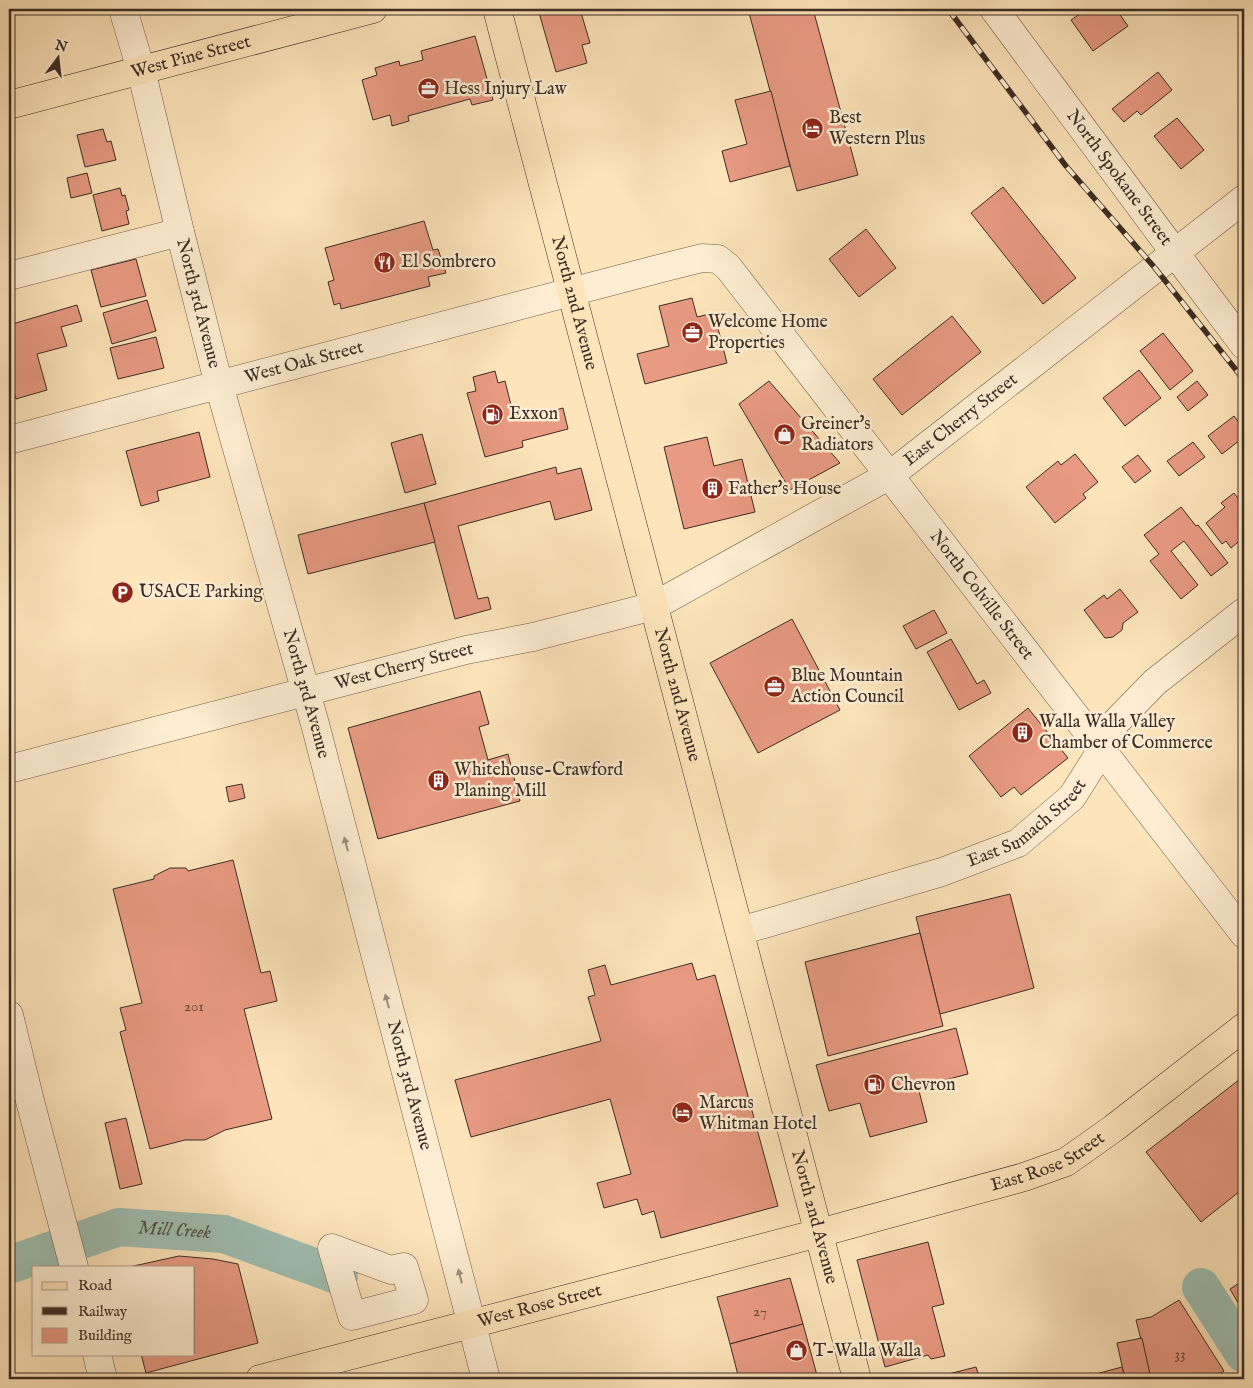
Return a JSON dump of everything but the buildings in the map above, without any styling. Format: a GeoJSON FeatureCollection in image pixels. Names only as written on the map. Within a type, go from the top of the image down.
{"type":"FeatureCollection","features":[{"type":"Feature","properties":{"kind":"main road","name":"West Pine Street"},"geometry":{"type":"LineString","coordinates":[[9,105],[373,9]]}},
{"type":"Feature","properties":{"kind":"main road","name":"North 2nd Avenue"},"geometry":{"type":"LineString","coordinates":[[497,9],[857,1379]]}},
{"type":"Feature","properties":{"kind":"main road","name":"East Rose Street"},"geometry":{"type":"LineString","coordinates":[[819,1233],[1024,1177],[1066,1162],[1114,1128],[1244,1027]]}},
{"type":"Feature","properties":{"kind":"main road","name":"West Rose Street"},"geometry":{"type":"LineString","coordinates":[[260,1379],[819,1233]]}},
{"type":"Feature","properties":{"kind":"street","name":"North 3rd Avenue"},"geometry":{"type":"LineString","coordinates":[[123,9],[141,70],[219,385],[315,724],[486,1379]]}},
{"type":"Feature","properties":{"kind":"street","name":"North Spokane Street"},"geometry":{"type":"LineString","coordinates":[[994,9],[1244,345]]}},
{"type":"Feature","properties":{"kind":"street","name":"East Cherry Street"},"geometry":{"type":"LineString","coordinates":[[654,606],[890,475],[1244,199]]}},
{"type":"Feature","properties":{"kind":"street"},"geometry":{"type":"LineString","coordinates":[[9,276],[180,232]]}},
{"type":"Feature","properties":{"kind":"street","name":"West Oak Street"},"geometry":{"type":"LineString","coordinates":[[9,440],[702,258],[718,259]]}},
{"type":"Feature","properties":{"kind":"street","name":"North Colville Street"},"geometry":{"type":"LineString","coordinates":[[718,259],[728,267],[1244,934]]}},
{"type":"Feature","properties":{"kind":"street","name":"West Cherry Street"},"geometry":{"type":"LineString","coordinates":[[9,770],[466,650],[533,637],[654,606]]}},
{"type":"Feature","properties":{"kind":"street","name":"East Sumach Street"},"geometry":{"type":"LineString","coordinates":[[740,931],[942,872],[1018,844],[1072,798],[1115,723],[1155,682],[1244,612]]}},
{"type":"Feature","properties":{"kind":"street"},"geometry":{"type":"LineString","coordinates":[[9,1014],[19,1104],[61,1219],[74,1266]]}},
{"type":"Feature","properties":{"kind":"street"},"geometry":{"type":"LineString","coordinates":[[98,1356],[104,1379]]}},
{"type":"Feature","properties":{"kind":"waterway","name":"Mill Creek"},"geometry":{"type":"LineString","coordinates":[[9,1265],[119,1227],[224,1234],[339,1276]]}},
{"type":"Feature","properties":{"kind":"waterway","name":"Mill Creek"},"geometry":{"type":"LineString","coordinates":[[1201,1287],[1244,1354]]}},
{"type":"Feature","properties":{"kind":"railway"},"geometry":{"type":"LineString","coordinates":[[948,9],[1066,166],[1155,268],[1244,380]]}},
{"type":"Feature","properties":{"kind":"place","name":"Hess Injury Law"},"geometry":{"type":"Point","coordinates":[428,89]}},
{"type":"Feature","properties":{"kind":"place","name":"Best Western Plus"},"geometry":{"type":"Point","coordinates":[813,128]}},
{"type":"Feature","properties":{"kind":"place","name":"El Sombrero"},"geometry":{"type":"Point","coordinates":[385,262]}},
{"type":"Feature","properties":{"kind":"place","name":"Welcome Home Properties"},"geometry":{"type":"Point","coordinates":[692,332]}},
{"type":"Feature","properties":{"kind":"place","name":"Exxon"},"geometry":{"type":"Point","coordinates":[493,414]}},
{"type":"Feature","properties":{"kind":"place","name":"Greiner's Radiators"},"geometry":{"type":"Point","coordinates":[785,434]}},
{"type":"Feature","properties":{"kind":"place","name":"Father's House"},"geometry":{"type":"Point","coordinates":[712,489]}},
{"type":"Feature","properties":{"kind":"place","name":"USACE Parking"},"geometry":{"type":"Point","coordinates":[123,592]}},
{"type":"Feature","properties":{"kind":"place","name":"Blue Mountain Action Council"},"geometry":{"type":"Point","coordinates":[775,686]}},
{"type":"Feature","properties":{"kind":"place","name":"Walla Walla Valley Chamber of Commerce"},"geometry":{"type":"Point","coordinates":[1023,732]}},
{"type":"Feature","properties":{"kind":"place","name":"Whitehouse-Crawford Planing Mill"},"geometry":{"type":"Point","coordinates":[438,780]}},
{"type":"Feature","properties":{"kind":"place","name":"Chevron"},"geometry":{"type":"Point","coordinates":[875,1085]}},
{"type":"Feature","properties":{"kind":"place","name":"Marcus Whitman Hotel"},"geometry":{"type":"Point","coordinates":[683,1113]}},
{"type":"Feature","properties":{"kind":"place","name":"T-Walla Walla"},"geometry":{"type":"Point","coordinates":[797,1351]}}]}
